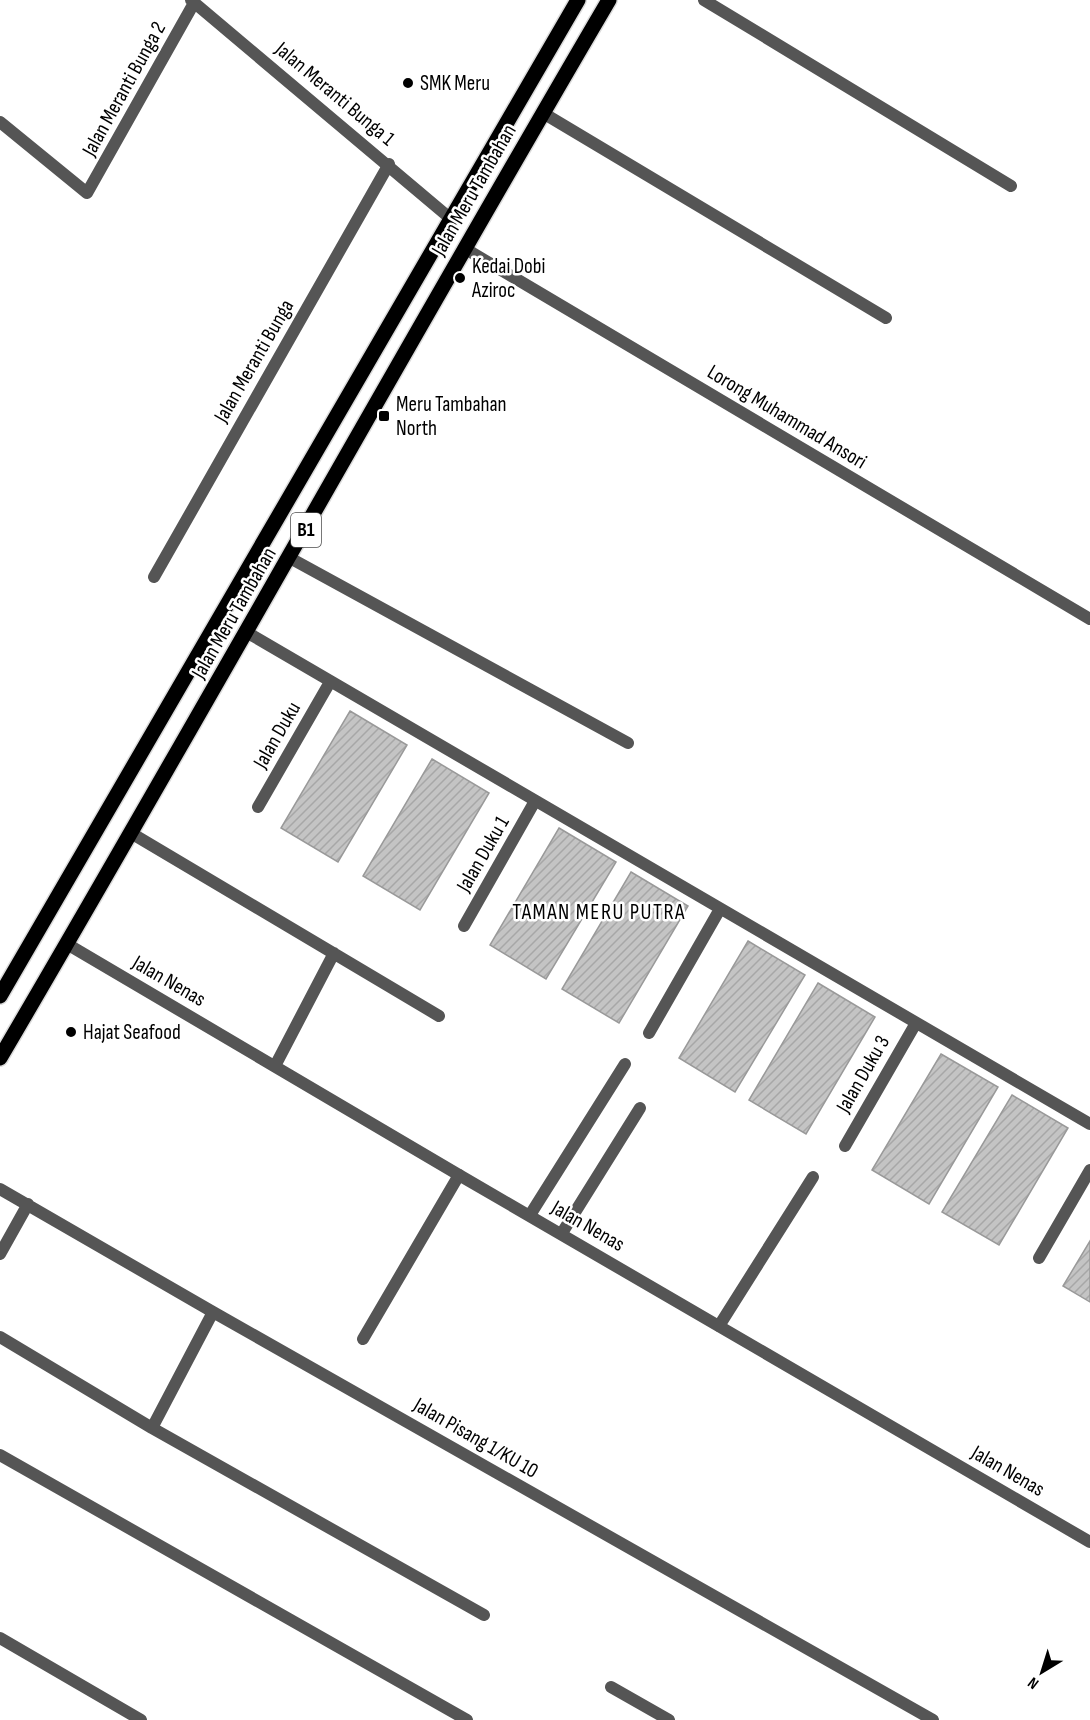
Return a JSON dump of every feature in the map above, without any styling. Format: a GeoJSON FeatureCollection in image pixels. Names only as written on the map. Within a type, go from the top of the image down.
{"type":"FeatureCollection","features":[{"type":"Feature","properties":{"kind":"main road","name":"Jalan Meru Tambahan"},"geometry":{"type":"LineString","coordinates":[[0,996],[578,0]]}},
{"type":"Feature","properties":{"kind":"main road","name":"Jalan Meru Tambahan"},"geometry":{"type":"LineString","coordinates":[[0,1058],[248,633],[464,248],[609,0]]}},
{"type":"Feature","properties":{"kind":"street"},"geometry":{"type":"LineString","coordinates":[[704,0],[1011,186]]}},
{"type":"Feature","properties":{"kind":"street","name":"Jalan Meranti Bunga 1"},"geometry":{"type":"LineString","coordinates":[[193,1],[451,219]]}},
{"type":"Feature","properties":{"kind":"street","name":"Jalan Meranti Bunga 2"},"geometry":{"type":"LineString","coordinates":[[0,122],[87,194],[193,1]]}},
{"type":"Feature","properties":{"kind":"street"},"geometry":{"type":"LineString","coordinates":[[543,113],[886,318]]}},
{"type":"Feature","properties":{"kind":"street","name":"Jalan Meranti Bunga"},"geometry":{"type":"LineString","coordinates":[[154,577],[388,164]]}},
{"type":"Feature","properties":{"kind":"street","name":"Lorong Muhammad Ansori"},"geometry":{"type":"LineString","coordinates":[[464,248],[1090,619]]}},
{"type":"Feature","properties":{"kind":"street"},"geometry":{"type":"LineString","coordinates":[[290,558],[628,743]]}},
{"type":"Feature","properties":{"kind":"street"},"geometry":{"type":"LineString","coordinates":[[248,633],[1090,1124]]}},
{"type":"Feature","properties":{"kind":"street","name":"Jalan Duku"},"geometry":{"type":"LineString","coordinates":[[258,807],[330,682]]}},
{"type":"Feature","properties":{"kind":"street","name":"Jalan Duku 1"},"geometry":{"type":"LineString","coordinates":[[464,926],[535,801]]}},
{"type":"Feature","properties":{"kind":"street"},"geometry":{"type":"LineString","coordinates":[[131,833],[439,1016]]}},
{"type":"Feature","properties":{"kind":"street"},"geometry":{"type":"LineString","coordinates":[[649,1033],[720,909]]}},
{"type":"Feature","properties":{"kind":"street","name":"Jalan Nenas"},"geometry":{"type":"LineString","coordinates":[[67,944],[1090,1542]]}},
{"type":"Feature","properties":{"kind":"street"},"geometry":{"type":"LineString","coordinates":[[275,1066],[333,954]]}},
{"type":"Feature","properties":{"kind":"street","name":"Jalan Duku 3"},"geometry":{"type":"LineString","coordinates":[[845,1146],[916,1023]]}},
{"type":"Feature","properties":{"kind":"street"},"geometry":{"type":"LineString","coordinates":[[530,1215],[625,1064]]}},
{"type":"Feature","properties":{"kind":"street"},"geometry":{"type":"LineString","coordinates":[[562,1233],[640,1108]]}},
{"type":"Feature","properties":{"kind":"street"},"geometry":{"type":"LineString","coordinates":[[1039,1258],[1090,1170]]}},
{"type":"Feature","properties":{"kind":"street"},"geometry":{"type":"LineString","coordinates":[[363,1339],[459,1175]]}},
{"type":"Feature","properties":{"kind":"street"},"geometry":{"type":"LineString","coordinates":[[719,1326],[813,1178]]}},
{"type":"Feature","properties":{"kind":"street","name":"Jalan Pisang 1/KU 10"},"geometry":{"type":"LineString","coordinates":[[0,1189],[933,1720]]}},
{"type":"Feature","properties":{"kind":"street"},"geometry":{"type":"LineString","coordinates":[[0,1254],[28,1204]]}},
{"type":"Feature","properties":{"kind":"street"},"geometry":{"type":"LineString","coordinates":[[152,1428],[213,1312]]}},
{"type":"Feature","properties":{"kind":"street"},"geometry":{"type":"LineString","coordinates":[[0,1337],[152,1428],[484,1615]]}},
{"type":"Feature","properties":{"kind":"street"},"geometry":{"type":"LineString","coordinates":[[0,1455],[467,1720]]}},
{"type":"Feature","properties":{"kind":"street"},"geometry":{"type":"LineString","coordinates":[[0,1638],[141,1720]]}},
{"type":"Feature","properties":{"kind":"street"},"geometry":{"type":"LineString","coordinates":[[611,1687],[669,1720]]}},
{"type":"Feature","properties":{"kind":"building"},"geometry":{"type":"Polygon","coordinates":[[[350,711],[407,745],[338,862],[281,828],[350,711]]]}},
{"type":"Feature","properties":{"kind":"building"},"geometry":{"type":"Polygon","coordinates":[[[432,759],[489,793],[420,910],[363,876],[432,759]]]}},
{"type":"Feature","properties":{"kind":"building"},"geometry":{"type":"Polygon","coordinates":[[[559,828],[616,862],[546,979],[490,945],[559,828]]]}},
{"type":"Feature","properties":{"kind":"building"},"geometry":{"type":"Polygon","coordinates":[[[631,872],[688,906],[619,1023],[562,989],[631,872]]]}},
{"type":"Feature","properties":{"kind":"building"},"geometry":{"type":"Polygon","coordinates":[[[748,941],[805,975],[735,1092],[679,1058],[748,941]]]}},
{"type":"Feature","properties":{"kind":"building"},"geometry":{"type":"Polygon","coordinates":[[[818,983],[875,1017],[806,1134],[749,1100],[818,983]]]}},
{"type":"Feature","properties":{"kind":"building"},"geometry":{"type":"Polygon","coordinates":[[[941,1054],[998,1087],[929,1204],[872,1170],[941,1054]]]}},
{"type":"Feature","properties":{"kind":"building"},"geometry":{"type":"Polygon","coordinates":[[[1012,1095],[1068,1128],[999,1245],[942,1212],[1012,1095]]]}},
{"type":"Feature","properties":{"kind":"building"},"geometry":{"type":"Polygon","coordinates":[[[1090,1241],[1090,1302],[1063,1286],[1090,1241]]]}},
{"type":"Feature","properties":{"kind":"place","name":"SMK Meru"},"geometry":{"type":"Point","coordinates":[408,83]}},
{"type":"Feature","properties":{"kind":"place","name":"Kedai Dobi Aziroc"},"geometry":{"type":"Point","coordinates":[460,278]}},
{"type":"Feature","properties":{"kind":"place","name":"Meru Tambahan North"},"geometry":{"type":"Point","coordinates":[384,416]}},
{"type":"Feature","properties":{"kind":"place","name":"Hajat Seafood"},"geometry":{"type":"Point","coordinates":[71,1032]}},
{"type":"Feature","properties":{"kind":"district","name":"TAMAN MERU PUTRA"},"geometry":{"type":"Point","coordinates":[599,912]}}]}
